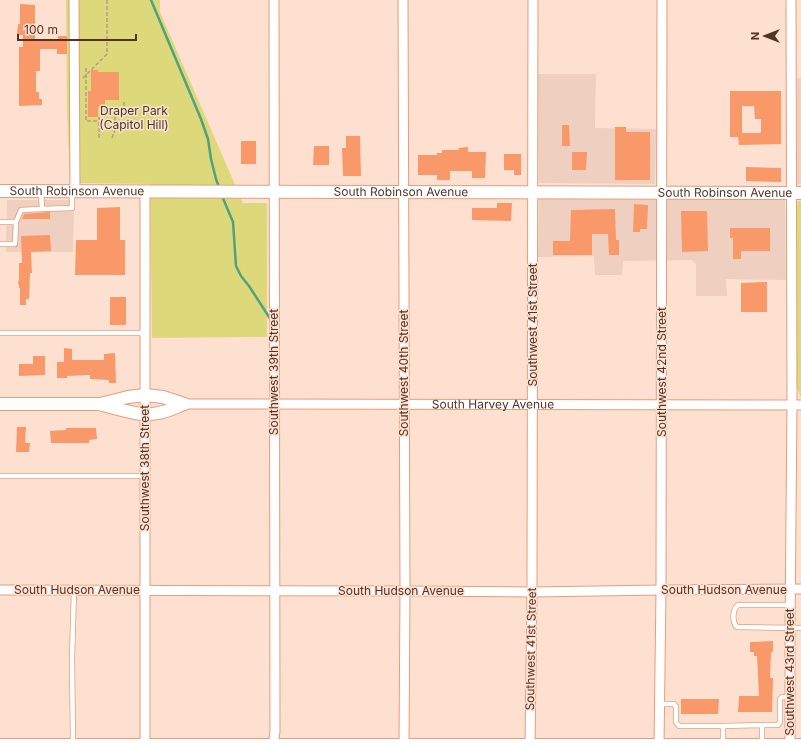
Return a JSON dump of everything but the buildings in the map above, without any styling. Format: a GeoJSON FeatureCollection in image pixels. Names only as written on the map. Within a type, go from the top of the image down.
{"type":"FeatureCollection","features":[{"type":"Feature","properties":{"kind":"street"},"geometry":{"type":"LineString","coordinates":[[74,0],[74,191]]}},
{"type":"Feature","properties":{"kind":"street","name":"Southwest 39th Street"},"geometry":{"type":"LineString","coordinates":[[273,746],[275,731],[273,404],[275,192],[274,0]]}},
{"type":"Feature","properties":{"kind":"street","name":"Southwest 40th Street"},"geometry":{"type":"LineString","coordinates":[[403,0],[405,590],[404,745]]}},
{"type":"Feature","properties":{"kind":"street","name":"Southwest 41st Street"},"geometry":{"type":"LineString","coordinates":[[530,745],[532,592],[533,0]]}},
{"type":"Feature","properties":{"kind":"street","name":"Southwest 42nd Street"},"geometry":{"type":"LineString","coordinates":[[659,745],[662,404],[662,0]]}},
{"type":"Feature","properties":{"kind":"street","name":"Southwest 43rd Street"},"geometry":{"type":"LineString","coordinates":[[791,0],[796,28],[796,405],[790,589],[790,697],[796,745]]}},
{"type":"Feature","properties":{"kind":"street","name":"South Robinson Avenue"},"geometry":{"type":"LineString","coordinates":[[0,191],[796,193]]}},
{"type":"Feature","properties":{"kind":"street","name":"Southwest 38th Street"},"geometry":{"type":"LineString","coordinates":[[145,192],[146,745]]}},
{"type":"Feature","properties":{"kind":"street","name":"South Harvey Avenue"},"geometry":{"type":"LineString","coordinates":[[0,404],[100,404],[128,397],[145,395],[163,397],[184,404],[796,405]]}},
{"type":"Feature","properties":{"kind":"street","name":"South Harvey Avenue"},"geometry":{"type":"LineString","coordinates":[[100,404],[131,413],[145,414],[158,413],[184,404]]}},
{"type":"Feature","properties":{"kind":"street","name":"South Hudson Avenue"},"geometry":{"type":"LineString","coordinates":[[0,590],[405,590],[532,592],[801,589]]}},
{"type":"Feature","properties":{"kind":"street"},"geometry":{"type":"LineString","coordinates":[[0,745],[404,745],[432,747],[530,745],[796,745]]}},
{"type":"Feature","properties":{"kind":"lane"},"geometry":{"type":"LineString","coordinates":[[41,191],[42,208]]}},
{"type":"Feature","properties":{"kind":"lane"},"geometry":{"type":"LineString","coordinates":[[0,244],[15,244],[16,222],[21,210],[72,208],[74,191]]}},
{"type":"Feature","properties":{"kind":"lane"},"geometry":{"type":"LineString","coordinates":[[0,222],[16,222]]}},
{"type":"Feature","properties":{"kind":"lane"},"geometry":{"type":"LineString","coordinates":[[0,333],[145,333]]}},
{"type":"Feature","properties":{"kind":"lane"},"geometry":{"type":"LineString","coordinates":[[0,476],[145,476]]}},
{"type":"Feature","properties":{"kind":"lane"},"geometry":{"type":"LineString","coordinates":[[73,745],[72,658],[74,590]]}},
{"type":"Feature","properties":{"kind":"lane"},"geometry":{"type":"LineString","coordinates":[[790,605],[738,605],[734,611],[734,622],[737,627],[801,628]]}},
{"type":"Feature","properties":{"kind":"lane"},"geometry":{"type":"LineString","coordinates":[[660,704],[674,704],[676,707],[676,722],[679,726],[778,725],[780,722],[780,699],[782,697],[790,697]]}},
{"type":"Feature","properties":{"kind":"lane"},"geometry":{"type":"LineString","coordinates":[[762,725],[762,745]]}},
{"type":"Feature","properties":{"kind":"lane"},"geometry":{"type":"LineString","coordinates":[[723,726],[723,745]]}},
{"type":"Feature","properties":{"kind":"path"},"geometry":{"type":"LineString","coordinates":[[74,81],[80,81],[107,54],[107,0]]}},
{"type":"Feature","properties":{"kind":"path"},"geometry":{"type":"LineString","coordinates":[[86,68],[86,121],[99,121]]}},
{"type":"Feature","properties":{"kind":"path"},"geometry":{"type":"LineString","coordinates":[[112,138],[115,130],[115,116],[124,106],[124,100]]}},
{"type":"Feature","properties":{"kind":"path"},"geometry":{"type":"LineString","coordinates":[[99,117],[99,138]]}},
{"type":"Feature","properties":{"kind":"shaded area"},"geometry":{"type":"Polygon","coordinates":[[[538,74],[596,74],[595,128],[656,129],[655,184],[539,183],[538,74]]]}},
{"type":"Feature","properties":{"kind":"shaded area"},"geometry":{"type":"Polygon","coordinates":[[[797,78],[801,78],[801,184],[797,184],[797,78]]]}},
{"type":"Feature","properties":{"kind":"shaded area"},"geometry":{"type":"Polygon","coordinates":[[[539,199],[785,200],[786,280],[726,279],[727,296],[696,296],[696,264],[691,260],[623,261],[622,275],[595,275],[594,256],[538,257],[539,199]]]}},
{"type":"Feature","properties":{"kind":"shaded area"},"geometry":{"type":"Polygon","coordinates":[[[7,200],[74,200],[73,252],[6,252],[7,200]]]}},
{"type":"Feature","properties":{"kind":"green space","name":"Draper Park (Capitol Hill)"},"geometry":{"type":"Polygon","coordinates":[[[66,0],[160,0],[160,12],[243,203],[267,203],[267,337],[152,338],[150,184],[70,183],[67,109],[66,0]]]}},
{"type":"Feature","properties":{"kind":"green space"},"geometry":{"type":"Polygon","coordinates":[[[798,201],[801,201],[801,398],[797,388],[795,278],[798,201]]]}},
{"type":"Feature","properties":{"kind":"waterway"},"geometry":{"type":"LineString","coordinates":[[151,0],[201,119],[208,139],[211,159],[219,187]]}},
{"type":"Feature","properties":{"kind":"waterway"},"geometry":{"type":"LineString","coordinates":[[222,196],[233,222],[236,266],[241,276],[271,320]]}}]}
